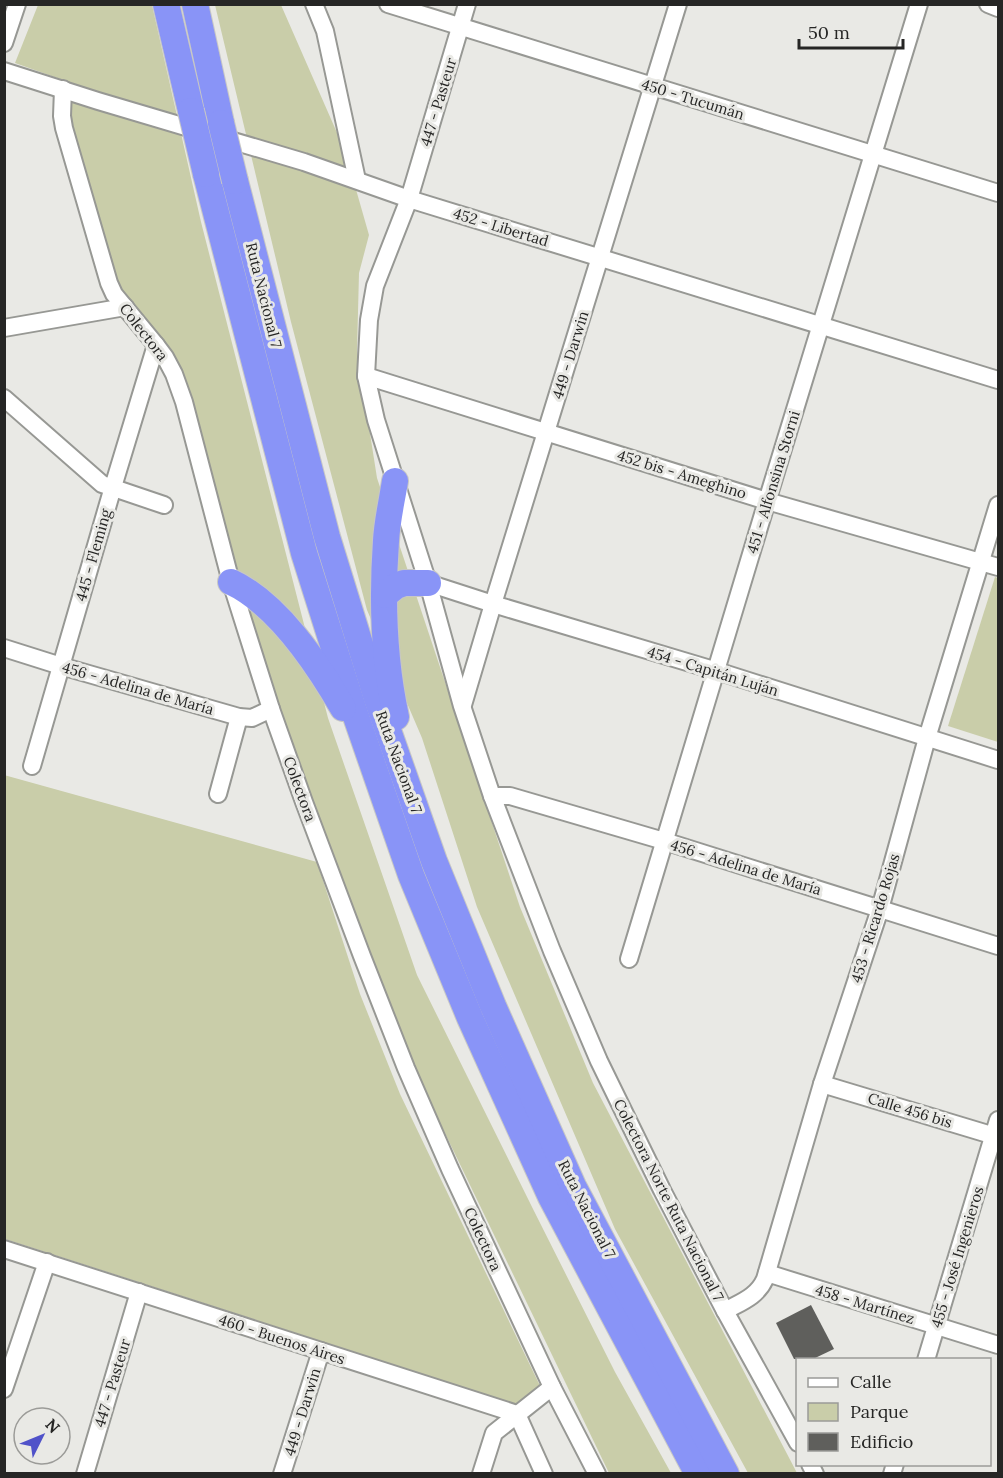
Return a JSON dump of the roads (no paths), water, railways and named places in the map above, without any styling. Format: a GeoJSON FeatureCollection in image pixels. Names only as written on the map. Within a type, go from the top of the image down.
{"type":"FeatureCollection","features":[{"type":"Feature","properties":{"kind":"highway","name":"Ruta Nacional 7"},"geometry":{"type":"LineString","coordinates":[[166,4],[206,174],[304,553],[368,752],[411,875],[470,1018],[541,1176],[698,1473]]}},
{"type":"Feature","properties":{"kind":"highway","name":"Ruta Nacional 7"},"geometry":{"type":"LineString","coordinates":[[195,4],[235,181],[327,537],[377,699],[414,805],[493,1006],[573,1186],[726,1473]]}},
{"type":"Feature","properties":{"kind":"highway"},"geometry":{"type":"LineString","coordinates":[[395,481],[386,539],[385,635],[394,707],[414,805]]}},
{"type":"Feature","properties":{"kind":"highway"},"geometry":{"type":"LineString","coordinates":[[231,582],[256,596],[287,626],[333,690],[368,752]]}},
{"type":"Feature","properties":{"kind":"highway"},"geometry":{"type":"LineString","coordinates":[[385,595],[404,583],[428,583]]}},
{"type":"Feature","properties":{"kind":"street"},"geometry":{"type":"LineString","coordinates":[[4,43],[17,4]]}},
{"type":"Feature","properties":{"kind":"street"},"geometry":{"type":"LineString","coordinates":[[314,4],[326,32],[357,180]]}},
{"type":"Feature","properties":{"kind":"street","name":"450 - Tucumán"},"geometry":{"type":"LineString","coordinates":[[388,4],[999,194]]}},
{"type":"Feature","properties":{"kind":"street","name":"447 - Pasteur"},"geometry":{"type":"LineString","coordinates":[[408,199],[467,4]]}},
{"type":"Feature","properties":{"kind":"street","name":"449 - Darwin"},"geometry":{"type":"LineString","coordinates":[[462,706],[678,4]]}},
{"type":"Feature","properties":{"kind":"street","name":"451 - Alfonsina Storni"},"geometry":{"type":"LineString","coordinates":[[629,959],[919,4]]}},
{"type":"Feature","properties":{"kind":"street"},"geometry":{"type":"LineString","coordinates":[[988,4],[999,8]]}},
{"type":"Feature","properties":{"kind":"street","name":"452 - Libertad"},"geometry":{"type":"LineString","coordinates":[[4,70],[304,162],[408,199],[999,380]]}},
{"type":"Feature","properties":{"kind":"street","name":"Colectora"},"geometry":{"type":"LineString","coordinates":[[63,89],[64,128],[104,270],[114,294],[156,345],[174,374],[184,402],[231,582],[272,709],[312,824],[406,1068],[454,1179],[552,1387],[597,1473]]}},
{"type":"Feature","properties":{"kind":"street"},"geometry":{"type":"LineString","coordinates":[[408,199],[375,286],[369,320],[366,376],[376,420],[428,583],[462,706],[492,796]]}},
{"type":"Feature","properties":{"kind":"street"},"geometry":{"type":"LineString","coordinates":[[4,328],[125,307]]}},
{"type":"Feature","properties":{"kind":"street","name":"445 - Fleming"},"geometry":{"type":"LineString","coordinates":[[32,766],[156,345]]}},
{"type":"Feature","properties":{"kind":"street","name":"452 bis - Ameghino"},"geometry":{"type":"LineString","coordinates":[[366,376],[767,501],[999,567]]}},
{"type":"Feature","properties":{"kind":"street"},"geometry":{"type":"LineString","coordinates":[[4,398],[102,484],[164,505]]}},
{"type":"Feature","properties":{"kind":"street","name":"453 - Ricardo Rojas"},"geometry":{"type":"LineString","coordinates":[[725,1311],[754,1295],[761,1288],[767,1273],[822,1084],[880,909],[927,738],[999,505]]}},
{"type":"Feature","properties":{"kind":"street","name":"454 - Capitán Luján"},"geometry":{"type":"LineString","coordinates":[[428,583],[999,760]]}},
{"type":"Feature","properties":{"kind":"street","name":"456 - Adelina de María"},"geometry":{"type":"LineString","coordinates":[[4,648],[239,717],[252,718],[272,709]]}},
{"type":"Feature","properties":{"kind":"street"},"geometry":{"type":"LineString","coordinates":[[218,794],[239,717]]}},
{"type":"Feature","properties":{"kind":"street","name":"456 - Adelina de María"},"geometry":{"type":"LineString","coordinates":[[492,796],[510,796],[664,841],[999,946]]}},
{"type":"Feature","properties":{"kind":"street","name":"Colectora Norte Ruta Nacional 7"},"geometry":{"type":"LineString","coordinates":[[492,796],[552,951],[599,1061],[662,1190],[796,1439]]}},
{"type":"Feature","properties":{"kind":"street","name":"Calle 456 bis"},"geometry":{"type":"LineString","coordinates":[[822,1084],[997,1131]]}},
{"type":"Feature","properties":{"kind":"street","name":"455 - José Ingenieros"},"geometry":{"type":"LineString","coordinates":[[926,1358],[997,1131]]}},
{"type":"Feature","properties":{"kind":"street","name":"460 - Buenos Aires"},"geometry":{"type":"LineString","coordinates":[[4,1249],[517,1414]]}},
{"type":"Feature","properties":{"kind":"street"},"geometry":{"type":"LineString","coordinates":[[4,1389],[47,1262]]}},
{"type":"Feature","properties":{"kind":"street","name":"458 - Martínez"},"geometry":{"type":"LineString","coordinates":[[767,1273],[999,1345]]}},
{"type":"Feature","properties":{"kind":"street","name":"447 - Pasteur"},"geometry":{"type":"LineString","coordinates":[[85,1473],[139,1292]]}},
{"type":"Feature","properties":{"kind":"street","name":"449 - Darwin"},"geometry":{"type":"LineString","coordinates":[[282,1473],[321,1351]]}},
{"type":"Feature","properties":{"kind":"street"},"geometry":{"type":"LineString","coordinates":[[481,1473],[494,1433],[552,1387]]}},
{"type":"Feature","properties":{"kind":"street"},"geometry":{"type":"LineString","coordinates":[[517,1414],[544,1473]]}}]}
